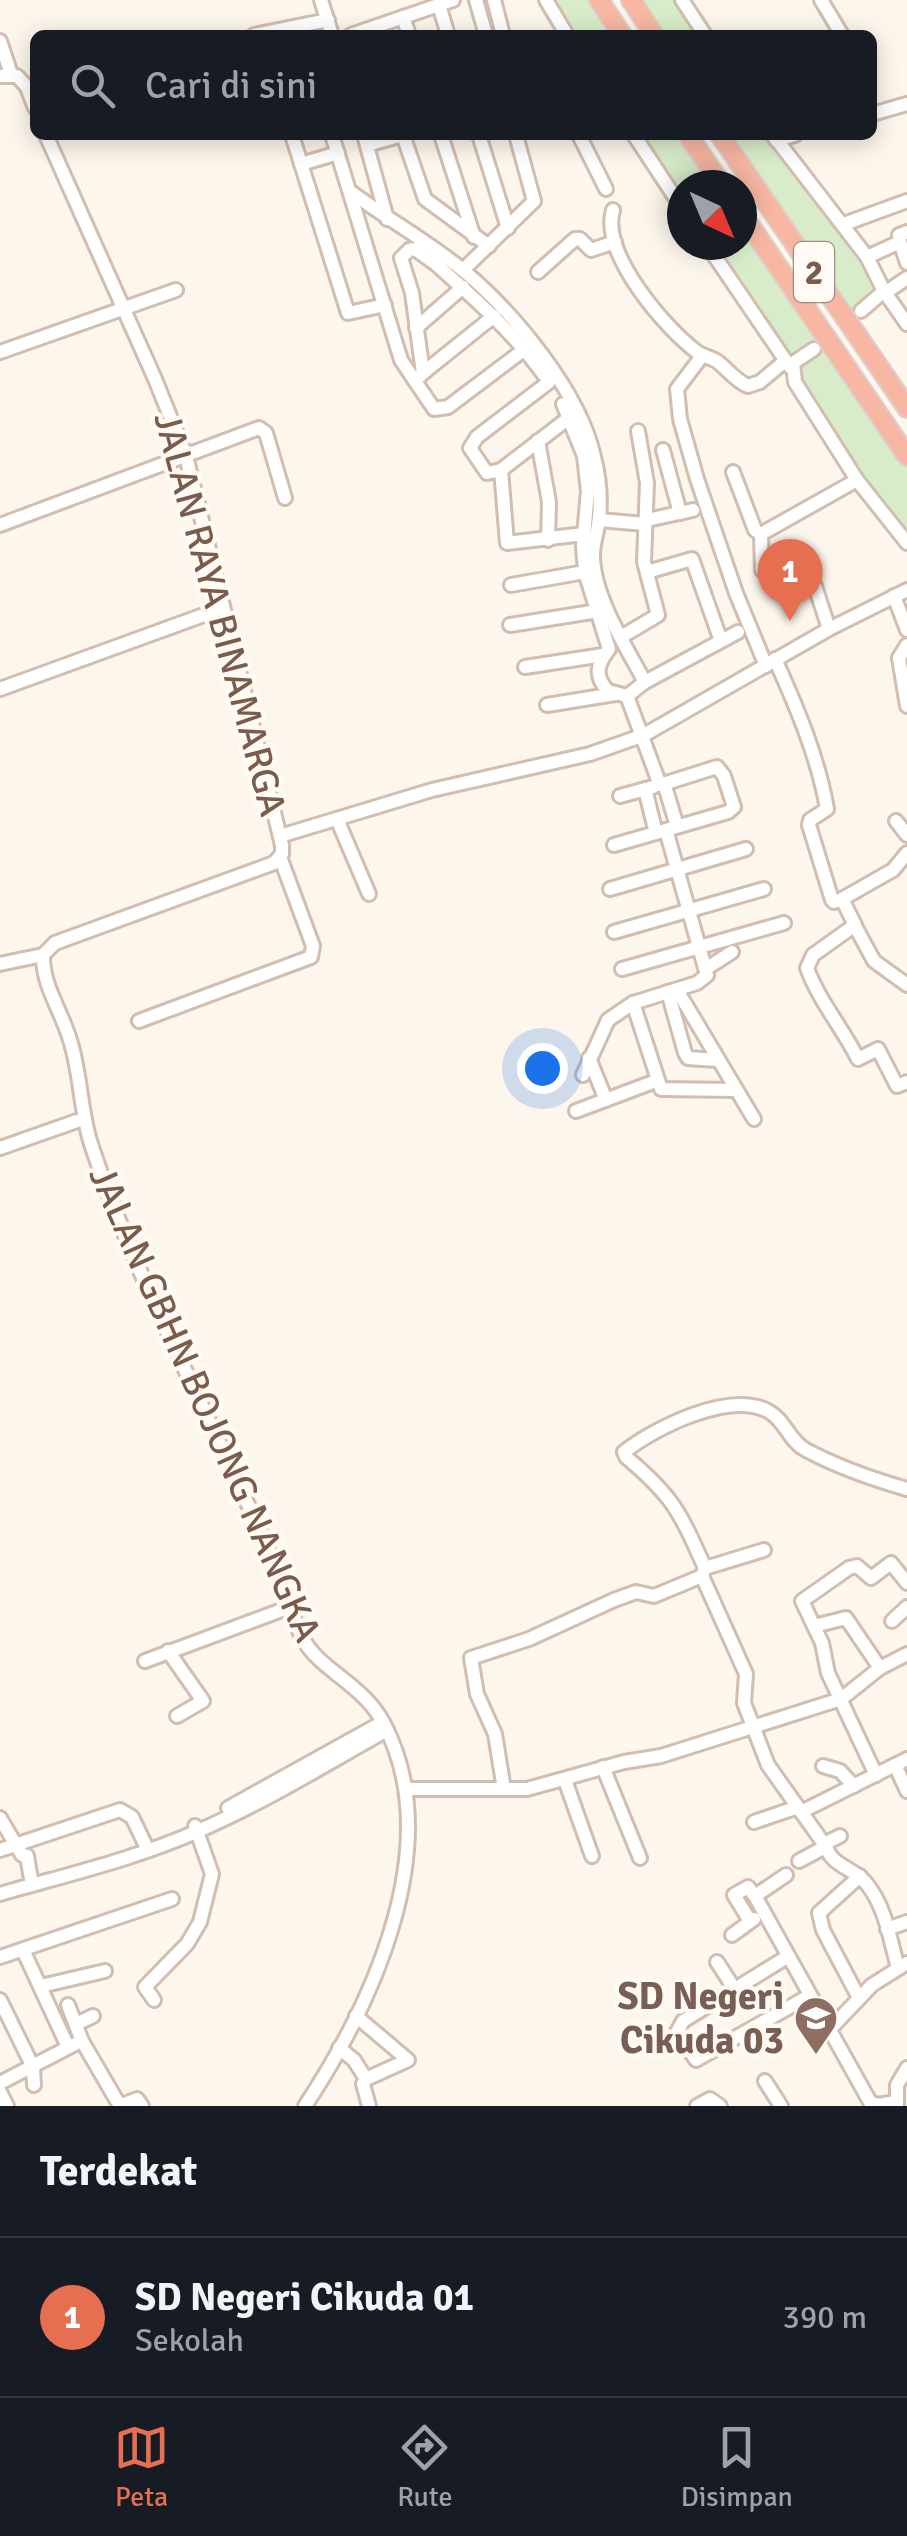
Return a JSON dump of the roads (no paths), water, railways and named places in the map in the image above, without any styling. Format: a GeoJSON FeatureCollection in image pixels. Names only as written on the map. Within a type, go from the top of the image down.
{"type":"FeatureCollection","features":[{"type":"Feature","properties":{"kind":"highway"},"geometry":{"type":"LineString","coordinates":[[599,0],[619,30]]}},
{"type":"Feature","properties":{"kind":"highway"},"geometry":{"type":"LineString","coordinates":[[631,0],[651,30]]}},
{"type":"Feature","properties":{"kind":"highway"},"geometry":{"type":"LineString","coordinates":[[691,140],[712,170]]}},
{"type":"Feature","properties":{"kind":"highway","name":"2"},"geometry":{"type":"LineString","coordinates":[[723,140],[907,408]]}},
{"type":"Feature","properties":{"kind":"highway","name":"2"},"geometry":{"type":"LineString","coordinates":[[757,236],[907,456]]}},
{"type":"Feature","properties":{"kind":"street"},"geometry":{"type":"LineString","coordinates":[[321,0],[331,30]]}},
{"type":"Feature","properties":{"kind":"street"},"geometry":{"type":"LineString","coordinates":[[376,30],[453,0]]}},
{"type":"Feature","properties":{"kind":"street"},"geometry":{"type":"LineString","coordinates":[[476,0],[485,30]]}},
{"type":"Feature","properties":{"kind":"street"},"geometry":{"type":"LineString","coordinates":[[494,0],[502,30]]}},
{"type":"Feature","properties":{"kind":"street"},"geometry":{"type":"LineString","coordinates":[[546,0],[564,30]]}},
{"type":"Feature","properties":{"kind":"street"},"geometry":{"type":"LineString","coordinates":[[682,0],[702,30]]}},
{"type":"Feature","properties":{"kind":"street"},"geometry":{"type":"LineString","coordinates":[[821,0],[839,30]]}},
{"type":"Feature","properties":{"kind":"street"},"geometry":{"type":"LineString","coordinates":[[439,5],[446,30]]}},
{"type":"Feature","properties":{"kind":"street"},"geometry":{"type":"LineString","coordinates":[[403,17],[407,30]]}},
{"type":"Feature","properties":{"kind":"street"},"geometry":{"type":"LineString","coordinates":[[300,30],[328,20]]}},
{"type":"Feature","properties":{"kind":"street"},"geometry":{"type":"LineString","coordinates":[[0,41],[5,75],[21,80],[30,98]]}},
{"type":"Feature","properties":{"kind":"street"},"geometry":{"type":"LineString","coordinates":[[877,112],[907,104]]}},
{"type":"Feature","properties":{"kind":"street","name":"JALAN RAYA BINAMARGA"},"geometry":{"type":"LineString","coordinates":[[0,964],[43,955],[55,943],[265,867],[280,857],[280,836],[186,456],[48,140]]}},
{"type":"Feature","properties":{"kind":"street"},"geometry":{"type":"LineString","coordinates":[[293,140],[348,313],[385,305]]}},
{"type":"Feature","properties":{"kind":"street"},"geometry":{"type":"LineString","coordinates":[[334,140],[402,360],[419,377]]}},
{"type":"Feature","properties":{"kind":"street"},"geometry":{"type":"LineString","coordinates":[[365,140],[387,219]]}},
{"type":"Feature","properties":{"kind":"street"},"geometry":{"type":"LineString","coordinates":[[404,140],[426,199],[488,246]]}},
{"type":"Feature","properties":{"kind":"street"},"geometry":{"type":"LineString","coordinates":[[443,140],[474,236]]}},
{"type":"Feature","properties":{"kind":"street"},"geometry":{"type":"LineString","coordinates":[[481,140],[508,228]]}},
{"type":"Feature","properties":{"kind":"street"},"geometry":{"type":"LineString","coordinates":[[463,270],[534,201],[517,140]]}},
{"type":"Feature","properties":{"kind":"street"},"geometry":{"type":"LineString","coordinates":[[582,140],[606,189]]}},
{"type":"Feature","properties":{"kind":"street"},"geometry":{"type":"LineString","coordinates":[[637,140],[667,185]]}},
{"type":"Feature","properties":{"kind":"street"},"geometry":{"type":"LineString","coordinates":[[776,140],[867,256],[884,292],[907,324]]}},
{"type":"Feature","properties":{"kind":"street"},"geometry":{"type":"LineString","coordinates":[[300,164],[338,153]]}},
{"type":"Feature","properties":{"kind":"street"},"geometry":{"type":"LineString","coordinates":[[351,192],[439,260],[525,349],[549,382],[577,433],[588,491],[585,572],[609,649],[598,665],[600,678],[606,688],[621,695],[644,735],[662,784],[667,830],[707,968],[703,981],[633,1003],[608,1020],[582,1075]]}},
{"type":"Feature","properties":{"kind":"street"},"geometry":{"type":"LineString","coordinates":[[844,224],[907,201]]}},
{"type":"Feature","properties":{"kind":"street"},"geometry":{"type":"LineString","coordinates":[[613,210],[615,242],[654,314],[702,356],[715,360],[748,386],[814,349]]}},
{"type":"Feature","properties":{"kind":"street"},"geometry":{"type":"LineString","coordinates":[[867,256],[903,237],[907,263]]}},
{"type":"Feature","properties":{"kind":"street"},"geometry":{"type":"LineString","coordinates":[[538,272],[575,239],[591,250],[615,242]]}},
{"type":"Feature","properties":{"kind":"street"},"geometry":{"type":"LineString","coordinates":[[525,349],[443,409],[430,406],[419,377],[412,293],[401,265],[404,254],[414,249],[463,270],[528,338],[573,405],[594,455],[599,520],[594,567],[621,638],[645,682]]}},
{"type":"Feature","properties":{"kind":"street"},"geometry":{"type":"LineString","coordinates":[[717,260],[857,480],[907,542]]}},
{"type":"Feature","properties":{"kind":"street"},"geometry":{"type":"LineString","coordinates":[[861,311],[907,278]]}},
{"type":"Feature","properties":{"kind":"street"},"geometry":{"type":"LineString","coordinates":[[416,328],[463,287]]}},
{"type":"Feature","properties":{"kind":"street"},"geometry":{"type":"LineString","coordinates":[[0,352],[176,290]]}},
{"type":"Feature","properties":{"kind":"street"},"geometry":{"type":"LineString","coordinates":[[412,293],[433,311]]}},
{"type":"Feature","properties":{"kind":"street"},"geometry":{"type":"LineString","coordinates":[[419,377],[494,316]]}},
{"type":"Feature","properties":{"kind":"street"},"geometry":{"type":"LineString","coordinates":[[702,356],[677,389],[676,398],[697,479],[726,565],[808,737],[827,810],[810,820],[809,825],[832,900],[842,899],[893,870],[907,853]]}},
{"type":"Feature","properties":{"kind":"street"},"geometry":{"type":"LineString","coordinates":[[549,382],[472,443],[472,453],[488,473],[501,470],[570,418]]}},
{"type":"Feature","properties":{"kind":"street"},"geometry":{"type":"LineString","coordinates":[[0,525],[263,429],[285,498]]}},
{"type":"Feature","properties":{"kind":"street"},"geometry":{"type":"LineString","coordinates":[[621,638],[658,615],[643,538],[643,455],[638,431]]}},
{"type":"Feature","properties":{"kind":"street"},"geometry":{"type":"LineString","coordinates":[[538,441],[548,502],[548,540]]}},
{"type":"Feature","properties":{"kind":"street"},"geometry":{"type":"LineString","coordinates":[[643,455],[680,443]]}},
{"type":"Feature","properties":{"kind":"street"},"geometry":{"type":"LineString","coordinates":[[599,520],[646,522],[687,512],[663,450]]}},
{"type":"Feature","properties":{"kind":"street"},"geometry":{"type":"LineString","coordinates":[[501,470],[506,542],[512,545],[584,534]]}},
{"type":"Feature","properties":{"kind":"street"},"geometry":{"type":"LineString","coordinates":[[733,472],[760,534],[762,570]]}},
{"type":"Feature","properties":{"kind":"street"},"geometry":{"type":"LineString","coordinates":[[760,534],[857,480]]}},
{"type":"Feature","properties":{"kind":"street"},"geometry":{"type":"LineString","coordinates":[[647,572],[692,559],[721,641]]}},
{"type":"Feature","properties":{"kind":"street"},"geometry":{"type":"LineString","coordinates":[[511,585],[585,572]]}},
{"type":"Feature","properties":{"kind":"street"},"geometry":{"type":"LineString","coordinates":[[803,588],[815,586],[829,629]]}},
{"type":"Feature","properties":{"kind":"street"},"geometry":{"type":"LineString","coordinates":[[280,836],[432,790],[590,754],[644,735],[829,629],[901,593],[907,630]]}},
{"type":"Feature","properties":{"kind":"street"},"geometry":{"type":"LineString","coordinates":[[0,689],[223,608]]}},
{"type":"Feature","properties":{"kind":"street"},"geometry":{"type":"LineString","coordinates":[[510,625],[598,611]]}},
{"type":"Feature","properties":{"kind":"street"},"geometry":{"type":"LineString","coordinates":[[546,704],[621,695],[738,632]]}},
{"type":"Feature","properties":{"kind":"street"},"geometry":{"type":"LineString","coordinates":[[907,645],[899,656],[907,706]]}},
{"type":"Feature","properties":{"kind":"street"},"geometry":{"type":"LineString","coordinates":[[526,667],[603,655]]}},
{"type":"Feature","properties":{"kind":"street"},"geometry":{"type":"LineString","coordinates":[[614,845],[732,811],[734,804],[717,767],[620,796]]}},
{"type":"Feature","properties":{"kind":"street"},"geometry":{"type":"LineString","coordinates":[[644,789],[667,830]]}},
{"type":"Feature","properties":{"kind":"street"},"geometry":{"type":"LineString","coordinates":[[337,819],[369,894]]}},
{"type":"Feature","properties":{"kind":"street"},"geometry":{"type":"LineString","coordinates":[[896,820],[907,835]]}},
{"type":"Feature","properties":{"kind":"street"},"geometry":{"type":"LineString","coordinates":[[610,889],[746,849]]}},
{"type":"Feature","properties":{"kind":"street"},"geometry":{"type":"LineString","coordinates":[[139,1021],[311,957],[313,946],[280,857]]}},
{"type":"Feature","properties":{"kind":"street"},"geometry":{"type":"LineString","coordinates":[[614,932],[764,889]]}},
{"type":"Feature","properties":{"kind":"street"},"geometry":{"type":"LineString","coordinates":[[842,899],[874,961],[907,986]]}},
{"type":"Feature","properties":{"kind":"street"},"geometry":{"type":"LineString","coordinates":[[622,969],[784,923]]}},
{"type":"Feature","properties":{"kind":"street"},"geometry":{"type":"LineString","coordinates":[[855,926],[810,958],[807,968],[815,989],[845,1032],[858,1059],[878,1050],[897,1086],[907,1082]]}},
{"type":"Feature","properties":{"kind":"street"},"geometry":{"type":"LineString","coordinates":[[707,968],[732,952]]}},
{"type":"Feature","properties":{"kind":"street","name":"JALAN GBHN BOJONG NANGKA"},"geometry":{"type":"LineString","coordinates":[[43,955],[44,974],[71,1042],[90,1139],[132,1256],[268,1547],[308,1647],[358,1688],[385,1726],[408,1789],[407,1866],[376,1970],[356,2016],[305,2106]]}},
{"type":"Feature","properties":{"kind":"street"},"geometry":{"type":"LineString","coordinates":[[673,991],[754,1119]]}},
{"type":"Feature","properties":{"kind":"street"},"geometry":{"type":"LineString","coordinates":[[673,991],[684,1054],[688,1058],[717,1060]]}},
{"type":"Feature","properties":{"kind":"street"},"geometry":{"type":"LineString","coordinates":[[633,1003],[656,1081],[666,1090],[736,1090]]}},
{"type":"Feature","properties":{"kind":"street"},"geometry":{"type":"LineString","coordinates":[[590,1058],[606,1100]]}},
{"type":"Feature","properties":{"kind":"street"},"geometry":{"type":"LineString","coordinates":[[576,1112],[656,1081]]}},
{"type":"Feature","properties":{"kind":"street"},"geometry":{"type":"LineString","coordinates":[[0,1148],[77,1122]]}},
{"type":"Feature","properties":{"kind":"street"},"geometry":{"type":"LineString","coordinates":[[830,2029],[859,1998],[902,1965],[880,1906],[860,1876],[834,1860],[768,1765],[743,1699],[746,1674],[671,1499],[624,1454],[696,1412],[764,1409],[807,1451],[866,1477],[907,1488]]}},
{"type":"Feature","properties":{"kind":"street"},"geometry":{"type":"LineString","coordinates":[[504,1789],[495,1734],[477,1694],[471,1658],[530,1639],[636,1592],[654,1596],[764,1550]]}},
{"type":"Feature","properties":{"kind":"street"},"geometry":{"type":"LineString","coordinates":[[876,1775],[828,1672],[822,1643],[802,1601],[848,1568],[858,1566],[871,1578],[891,1563],[907,1582]]}},
{"type":"Feature","properties":{"kind":"street"},"geometry":{"type":"LineString","coordinates":[[145,1661],[290,1607]]}},
{"type":"Feature","properties":{"kind":"street"},"geometry":{"type":"LineString","coordinates":[[892,1621],[907,1607]]}},
{"type":"Feature","properties":{"kind":"street"},"geometry":{"type":"LineString","coordinates":[[814,1626],[846,1618],[880,1668]]}},
{"type":"Feature","properties":{"kind":"street"},"geometry":{"type":"LineString","coordinates":[[168,1651],[203,1701],[177,1716]]}},
{"type":"Feature","properties":{"kind":"street"},"geometry":{"type":"LineString","coordinates":[[408,1789],[527,1789],[602,1767],[660,1756],[840,1699],[880,1668],[907,1654]]}},
{"type":"Feature","properties":{"kind":"street"},"geometry":{"type":"LineString","coordinates":[[30,1880],[196,1828],[256,1803],[385,1726]]}},
{"type":"Feature","properties":{"kind":"street"},"geometry":{"type":"LineString","coordinates":[[754,1822],[799,1810],[901,1762],[907,1791]]}},
{"type":"Feature","properties":{"kind":"street"},"geometry":{"type":"LineString","coordinates":[[823,1766],[840,1771],[854,1786]]}},
{"type":"Feature","properties":{"kind":"street"},"geometry":{"type":"LineString","coordinates":[[602,1767],[640,1858]]}},
{"type":"Feature","properties":{"kind":"street"},"geometry":{"type":"LineString","coordinates":[[565,1780],[592,1856]]}},
{"type":"Feature","properties":{"kind":"street"},"geometry":{"type":"LineString","coordinates":[[0,1850],[19,1849],[120,1810],[132,1817],[145,1844]]}},
{"type":"Feature","properties":{"kind":"street"},"geometry":{"type":"LineString","coordinates":[[0,1818],[19,1849],[19,1859],[30,1880]]}},
{"type":"Feature","properties":{"kind":"street"},"geometry":{"type":"LineString","coordinates":[[0,1892],[196,1828]]}},
{"type":"Feature","properties":{"kind":"street"},"geometry":{"type":"LineString","coordinates":[[154,2000],[146,1988],[196,1932],[211,1880],[196,1828]]}},
{"type":"Feature","properties":{"kind":"street"},"geometry":{"type":"LineString","coordinates":[[799,1861],[840,1836]]}},
{"type":"Feature","properties":{"kind":"street"},"geometry":{"type":"LineString","coordinates":[[755,1896],[786,1875]]}},
{"type":"Feature","properties":{"kind":"street"},"geometry":{"type":"LineString","coordinates":[[859,1998],[823,1930],[819,1913],[860,1876]]}},
{"type":"Feature","properties":{"kind":"street"},"geometry":{"type":"LineString","coordinates":[[750,1921],[734,1895],[748,1887],[870,2102],[878,2106],[896,2104],[898,2080],[907,2068]]}},
{"type":"Feature","properties":{"kind":"street"},"geometry":{"type":"LineString","coordinates":[[0,1957],[172,1899]]}},
{"type":"Feature","properties":{"kind":"street"},"geometry":{"type":"LineString","coordinates":[[732,1935],[765,1914]]}},
{"type":"Feature","properties":{"kind":"street"},"geometry":{"type":"LineString","coordinates":[[887,1929],[907,1922]]}},
{"type":"Feature","properties":{"kind":"street"},"geometry":{"type":"LineString","coordinates":[[23,1950],[68,2047]]}},
{"type":"Feature","properties":{"kind":"street"},"geometry":{"type":"LineString","coordinates":[[787,1957],[678,2026],[677,2032],[696,2060],[808,1996]]}},
{"type":"Feature","properties":{"kind":"street"},"geometry":{"type":"LineString","coordinates":[[717,1962],[734,1988]]}},
{"type":"Feature","properties":{"kind":"street"},"geometry":{"type":"LineString","coordinates":[[41,1986],[105,1972]]}},
{"type":"Feature","properties":{"kind":"street"},"geometry":{"type":"LineString","coordinates":[[0,2000],[33,2067],[34,2086]]}},
{"type":"Feature","properties":{"kind":"street"},"geometry":{"type":"LineString","coordinates":[[68,2005],[82,2041],[118,2104],[137,2098],[142,2106]]}},
{"type":"Feature","properties":{"kind":"street"},"geometry":{"type":"LineString","coordinates":[[76,2024],[93,2016]]}},
{"type":"Feature","properties":{"kind":"street"},"geometry":{"type":"LineString","coordinates":[[356,2016],[408,2060],[366,2080],[369,2106]]}},
{"type":"Feature","properties":{"kind":"street"},"geometry":{"type":"LineString","coordinates":[[0,2083],[82,2041]]}},
{"type":"Feature","properties":{"kind":"street"},"geometry":{"type":"LineString","coordinates":[[339,2048],[354,2060],[366,2080]]}},
{"type":"Feature","properties":{"kind":"street"},"geometry":{"type":"LineString","coordinates":[[765,2081],[781,2106]]}},
{"type":"Feature","properties":{"kind":"street"},"geometry":{"type":"LineString","coordinates":[[0,2092],[7,2106]]}},
{"type":"Feature","properties":{"kind":"street"},"geometry":{"type":"LineString","coordinates":[[698,2106],[710,2099],[720,2106]]}},
{"type":"Feature","properties":{"kind":"place","name":"SD Negeri Cikuda 01"},"geometry":{"type":"Point","coordinates":[790,621]}},
{"type":"Feature","properties":{"kind":"place","name":"SD Negeri Cikuda 03"},"geometry":{"type":"Point","coordinates":[816,2056]}}]}
